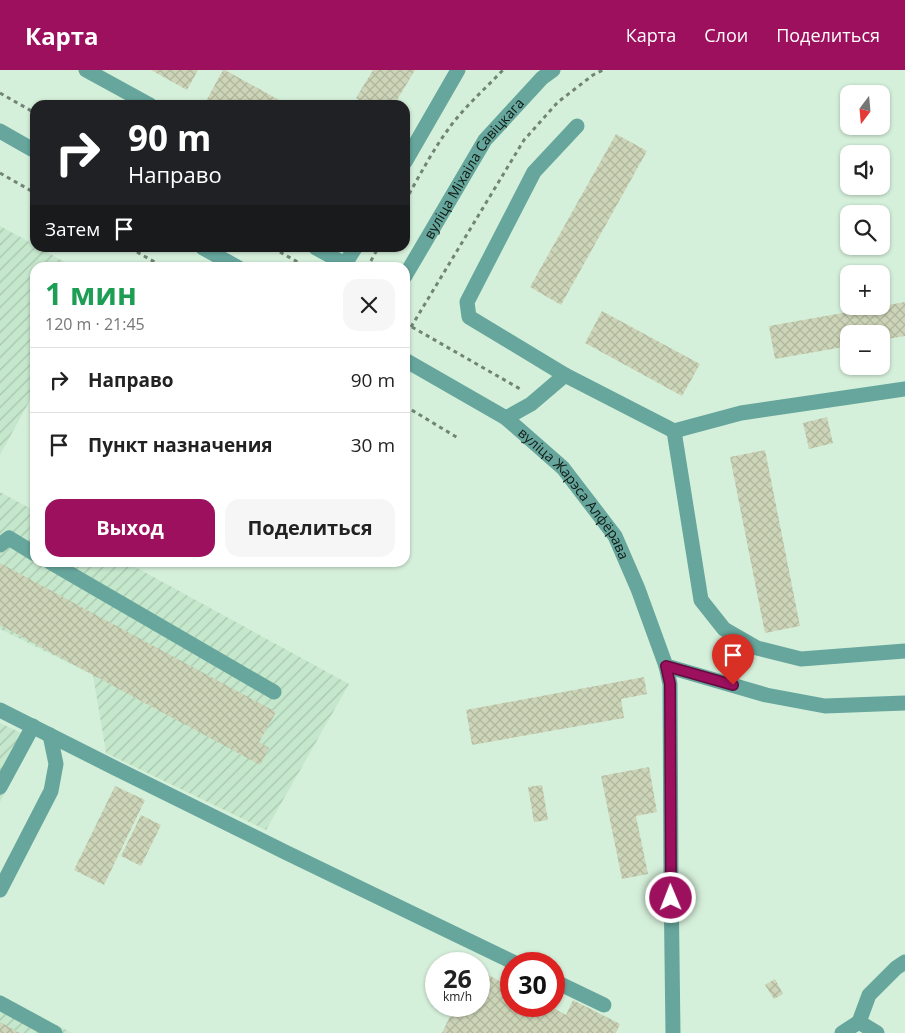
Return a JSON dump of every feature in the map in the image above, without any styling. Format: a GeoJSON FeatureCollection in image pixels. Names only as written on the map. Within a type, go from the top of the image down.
{"type":"FeatureCollection","features":[{"type":"Feature","properties":{"kind":"street"},"geometry":{"type":"LineString","coordinates":[[86,70],[141,100]]}},
{"type":"Feature","properties":{"kind":"street"},"geometry":{"type":"LineString","coordinates":[[410,153],[458,70]]}},
{"type":"Feature","properties":{"kind":"street","name":"вуліца Міхаіла Савіцкага"},"geometry":{"type":"LineString","coordinates":[[410,268],[485,140],[542,78],[552,70]]}},
{"type":"Feature","properties":{"kind":"street"},"geometry":{"type":"LineString","coordinates":[[577,126],[534,172],[467,302],[469,317],[565,375],[674,431],[741,413],[905,389]]}},
{"type":"Feature","properties":{"kind":"street"},"geometry":{"type":"LineString","coordinates":[[0,131],[30,148]]}},
{"type":"Feature","properties":{"kind":"street"},"geometry":{"type":"LineString","coordinates":[[210,252],[228,262]]}},
{"type":"Feature","properties":{"kind":"street"},"geometry":{"type":"LineString","coordinates":[[323,252],[341,262]]}},
{"type":"Feature","properties":{"kind":"street","name":"вуліца Жарэса Алфёрава"},"geometry":{"type":"LineString","coordinates":[[410,363],[506,418],[563,468],[615,536],[638,589],[666,666],[670,684],[673,1033]]}},
{"type":"Feature","properties":{"kind":"street"},"geometry":{"type":"LineString","coordinates":[[506,418],[531,404],[565,375]]}},
{"type":"Feature","properties":{"kind":"street"},"geometry":{"type":"LineString","coordinates":[[674,431],[701,600],[724,628],[756,648],[801,659],[905,651]]}},
{"type":"Feature","properties":{"kind":"street"},"geometry":{"type":"LineString","coordinates":[[0,545],[9,538],[30,551]]}},
{"type":"Feature","properties":{"kind":"street"},"geometry":{"type":"LineString","coordinates":[[59,567],[274,692]]}},
{"type":"Feature","properties":{"kind":"street"},"geometry":{"type":"LineString","coordinates":[[666,666],[766,695],[825,706],[905,703]]}},
{"type":"Feature","properties":{"kind":"street"},"geometry":{"type":"LineString","coordinates":[[0,710],[286,853],[500,956]]}},
{"type":"Feature","properties":{"kind":"street"},"geometry":{"type":"LineString","coordinates":[[0,787],[33,726]]}},
{"type":"Feature","properties":{"kind":"street"},"geometry":{"type":"LineString","coordinates":[[0,890],[51,791],[56,764],[50,735]]}},
{"type":"Feature","properties":{"kind":"street"},"geometry":{"type":"LineString","coordinates":[[842,1033],[859,1022],[869,994],[905,962]]}},
{"type":"Feature","properties":{"kind":"street"},"geometry":{"type":"LineString","coordinates":[[565,986],[604,1005]]}},
{"type":"Feature","properties":{"kind":"street"},"geometry":{"type":"LineString","coordinates":[[0,1003],[55,1033]]}},
{"type":"Feature","properties":{"kind":"street"},"geometry":{"type":"LineString","coordinates":[[859,1022],[878,1033]]}},
{"type":"Feature","properties":{"kind":"path"},"geometry":{"type":"LineString","coordinates":[[410,192],[448,129],[503,70]]}},
{"type":"Feature","properties":{"kind":"path"},"geometry":{"type":"LineString","coordinates":[[537,399],[411,327],[524,140],[558,102],[593,75],[603,70]]}},
{"type":"Feature","properties":{"kind":"path"},"geometry":{"type":"LineString","coordinates":[[0,93],[30,110]]}},
{"type":"Feature","properties":{"kind":"path"},"geometry":{"type":"LineString","coordinates":[[0,173],[30,190]]}},
{"type":"Feature","properties":{"kind":"path"},"geometry":{"type":"LineString","coordinates":[[137,252],[154,262]]}},
{"type":"Feature","properties":{"kind":"path"},"geometry":{"type":"LineString","coordinates":[[280,252],[298,262]]}},
{"type":"Feature","properties":{"kind":"path"},"geometry":{"type":"LineString","coordinates":[[410,409],[458,438]]}},
{"type":"Feature","properties":{"kind":"shaded area"},"geometry":{"type":"Polygon","coordinates":[[[0,226],[30,242],[30,252],[46,252],[65,262],[30,262],[30,400],[0,455],[0,226]]]}},
{"type":"Feature","properties":{"kind":"shaded area"},"geometry":{"type":"Polygon","coordinates":[[[0,492],[30,508],[30,567],[135,567],[349,684],[266,830],[106,753],[93,675],[0,629],[0,492]]]}},
{"type":"Feature","properties":{"kind":"shaded area"},"geometry":{"type":"Polygon","coordinates":[[[0,723],[34,739],[0,802],[0,723]]]}},
{"type":"Feature","properties":{"kind":"shaded area"},"geometry":{"type":"Polygon","coordinates":[[[0,995],[72,1033],[0,1033],[0,995]]]}},
{"type":"Feature","properties":{"kind":"building"},"geometry":{"type":"Polygon","coordinates":[[[151,70],[198,70],[187,90],[151,70]]]}},
{"type":"Feature","properties":{"kind":"building"},"geometry":{"type":"Polygon","coordinates":[[[223,70],[225,70],[279,100],[207,100],[223,70]]]}},
{"type":"Feature","properties":{"kind":"building"},"geometry":{"type":"Polygon","coordinates":[[[373,70],[415,70],[397,100],[359,100],[356,98],[373,70]]]}},
{"type":"Feature","properties":{"kind":"building"},"geometry":{"type":"Polygon","coordinates":[[[616,134],[647,151],[561,305],[530,287],[616,134]]]}},
{"type":"Feature","properties":{"kind":"building"},"geometry":{"type":"Polygon","coordinates":[[[905,302],[905,336],[890,338],[890,325],[840,325],[840,348],[775,359],[769,326],[840,313],[840,315],[890,315],[890,305],[905,302]]]}},
{"type":"Feature","properties":{"kind":"building"},"geometry":{"type":"Polygon","coordinates":[[[602,311],[700,364],[682,396],[585,343],[602,311]]]}},
{"type":"Feature","properties":{"kind":"building"},"geometry":{"type":"Polygon","coordinates":[[[827,417],[833,443],[809,449],[803,423],[827,417]]]}},
{"type":"Feature","properties":{"kind":"building"},"geometry":{"type":"Polygon","coordinates":[[[765,450],[800,626],[765,633],[730,457],[765,450]]]}},
{"type":"Feature","properties":{"kind":"building"},"geometry":{"type":"Polygon","coordinates":[[[0,563],[276,712],[259,742],[269,748],[260,765],[0,625],[0,563]]]}},
{"type":"Feature","properties":{"kind":"building"},"geometry":{"type":"Polygon","coordinates":[[[644,677],[647,694],[621,699],[624,718],[472,745],[466,710],[644,677]]]}},
{"type":"Feature","properties":{"kind":"building"},"geometry":{"type":"Polygon","coordinates":[[[649,767],[657,812],[636,816],[648,874],[622,879],[601,776],[649,767]]]}},
{"type":"Feature","properties":{"kind":"building"},"geometry":{"type":"Polygon","coordinates":[[[542,785],[548,820],[534,822],[528,787],[542,785]]]}},
{"type":"Feature","properties":{"kind":"building"},"geometry":{"type":"Polygon","coordinates":[[[115,786],[145,800],[104,885],[74,870],[115,786]]]}},
{"type":"Feature","properties":{"kind":"building"},"geometry":{"type":"Polygon","coordinates":[[[141,815],[161,825],[141,866],[121,856],[141,815]]]}},
{"type":"Feature","properties":{"kind":"building"},"geometry":{"type":"Polygon","coordinates":[[[490,976],[500,981],[500,1017],[565,1017],[573,1000],[620,1024],[616,1033],[442,1033],[450,1017],[490,1017],[490,976]]]}},
{"type":"Feature","properties":{"kind":"building"},"geometry":{"type":"Polygon","coordinates":[[[775,979],[783,994],[774,999],[765,985],[775,979]]]}},
{"type":"Feature","properties":{"kind":"building"},"geometry":{"type":"Polygon","coordinates":[[[0,1022],[20,1033],[0,1033],[0,1022]]]}},
{"type":"Feature","properties":{"kind":"route"},"geometry":{"type":"LineString","coordinates":[[671,898],[670,684],[666,666],[733,685]]}}]}
